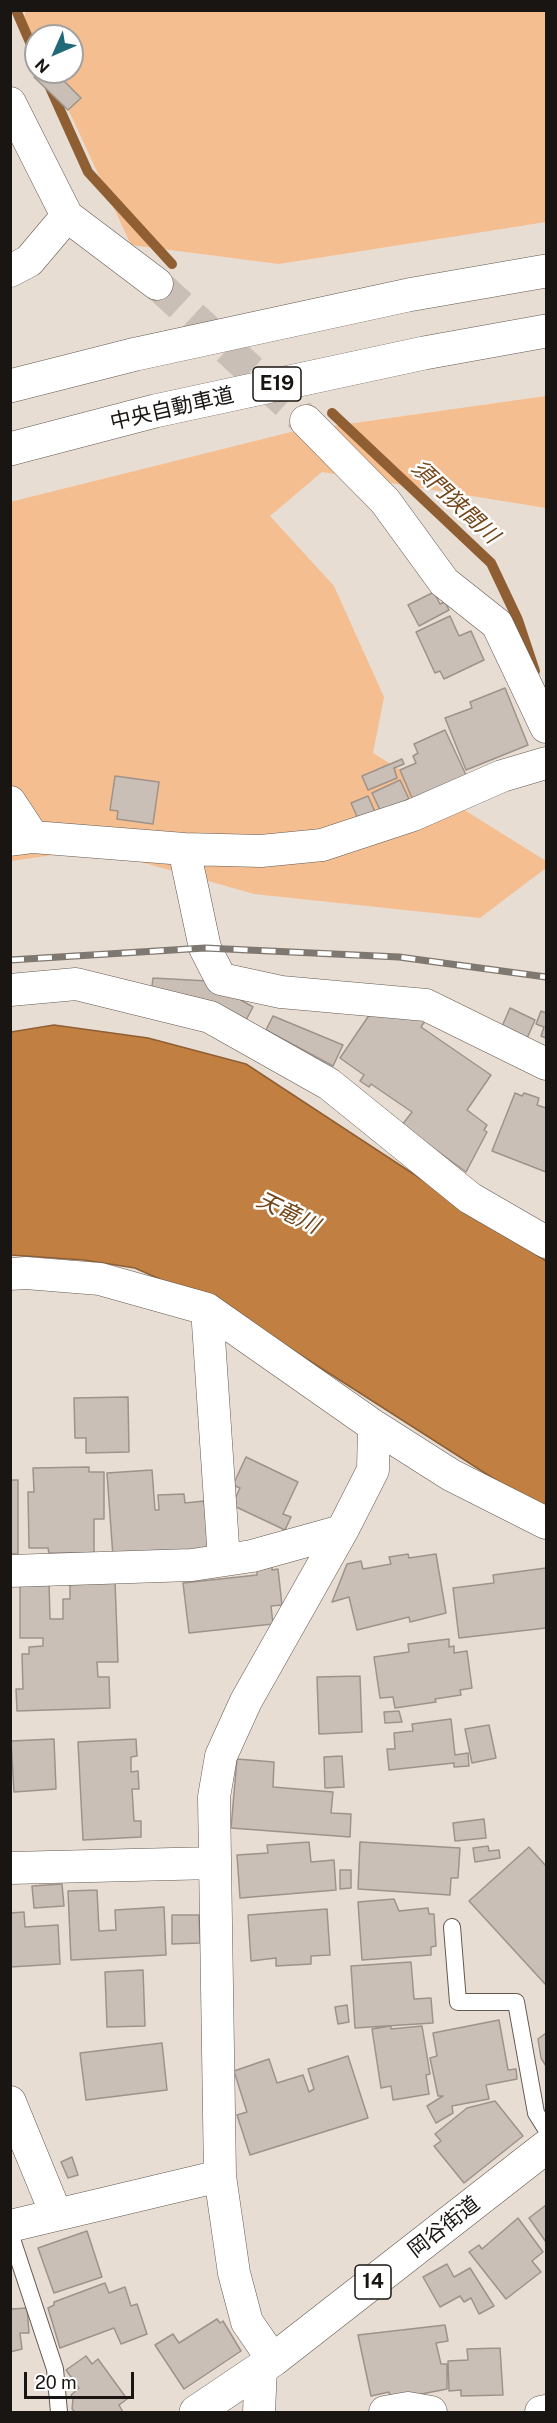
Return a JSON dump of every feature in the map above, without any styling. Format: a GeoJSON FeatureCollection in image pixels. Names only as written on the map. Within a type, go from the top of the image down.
{"type":"FeatureCollection","features":[{"type":"Feature","properties":{"kind":"main road"},"geometry":{"type":"LineString","coordinates":[[10,386],[136,354],[408,295],[546,271]]}},
{"type":"Feature","properties":{"kind":"main road","name":"中央自動車道"},"geometry":{"type":"LineString","coordinates":[[10,449],[155,411],[423,353],[546,331]]}},
{"type":"Feature","properties":{"kind":"main road","name":"岡谷街道"},"geometry":{"type":"LineString","coordinates":[[196,2412],[267,2364],[546,2147]]}},
{"type":"Feature","properties":{"kind":"street"},"geometry":{"type":"LineString","coordinates":[[10,103],[66,216],[157,284]]}},
{"type":"Feature","properties":{"kind":"street"},"geometry":{"type":"LineString","coordinates":[[10,271],[29,261],[66,216]]}},
{"type":"Feature","properties":{"kind":"street"},"geometry":{"type":"LineString","coordinates":[[306,421],[385,501],[444,582],[497,624],[546,727]]}},
{"type":"Feature","properties":{"kind":"street"},"geometry":{"type":"LineString","coordinates":[[10,802],[22,838],[184,849],[261,851],[322,845],[413,814],[502,776],[546,763]]}},
{"type":"Feature","properties":{"kind":"street"},"geometry":{"type":"LineString","coordinates":[[184,849],[205,948],[220,979],[281,992],[426,1005],[546,1064]]}},
{"type":"Feature","properties":{"kind":"street"},"geometry":{"type":"LineString","coordinates":[[10,990],[76,984],[210,1017],[329,1084],[470,1198],[546,1242]]}},
{"type":"Feature","properties":{"kind":"street"},"geometry":{"type":"LineString","coordinates":[[10,1274],[26,1273],[100,1279],[207,1309],[374,1426],[451,1475],[546,1523]]}},
{"type":"Feature","properties":{"kind":"street"},"geometry":{"type":"LineString","coordinates":[[207,1309],[224,1560]]}},
{"type":"Feature","properties":{"kind":"street"},"geometry":{"type":"LineString","coordinates":[[259,2412],[267,2364],[247,2322],[234,2273],[220,2175],[214,1797],[221,1756],[246,1701],[342,1531],[373,1470],[374,1426]]}},
{"type":"Feature","properties":{"kind":"street"},"geometry":{"type":"LineString","coordinates":[[10,1571],[192,1565],[252,1556],[342,1531]]}},
{"type":"Feature","properties":{"kind":"street"},"geometry":{"type":"LineString","coordinates":[[10,1868],[214,1863]]}},
{"type":"Feature","properties":{"kind":"street"},"geometry":{"type":"LineString","coordinates":[[10,2102],[56,2214]]}},
{"type":"Feature","properties":{"kind":"street"},"geometry":{"type":"LineString","coordinates":[[10,2226],[220,2175]]}},
{"type":"Feature","properties":{"kind":"street"},"geometry":{"type":"LineString","coordinates":[[385,2412],[408,2408],[431,2412]]}},
{"type":"Feature","properties":{"kind":"street"},"geometry":{"type":"LineString","coordinates":[[541,2412],[546,2411]]}},
{"type":"Feature","properties":{"kind":"lane"},"geometry":{"type":"LineString","coordinates":[[452,1927],[458,2002],[516,2002],[536,2113],[546,2129]]}},
{"type":"Feature","properties":{"kind":"lane"},"geometry":{"type":"LineString","coordinates":[[10,2233],[52,2360],[59,2412]]}},
{"type":"Feature","properties":{"kind":"shaded area"},"geometry":{"type":"Polygon","coordinates":[[[26,10],[546,11],[546,222],[279,264],[131,245],[57,84],[84,84],[84,24],[27,24],[24,18],[26,10]]]}},
{"type":"Feature","properties":{"kind":"shaded area"},"geometry":{"type":"Polygon","coordinates":[[[546,396],[546,508],[322,472],[270,516],[334,586],[384,697],[373,753],[546,861],[546,868],[480,918],[254,894],[95,849],[11,861],[10,502],[291,432],[546,396]]]}},
{"type":"Feature","properties":{"kind":"water","name":"天竜川"},"geometry":{"type":"Polygon","coordinates":[[[54,1025],[148,1038],[246,1064],[546,1261],[546,1509],[513,1491],[235,1313],[135,1268],[84,1260],[11,1255],[11,1032],[54,1025]]]}},
{"type":"Feature","properties":{"kind":"building"},"geometry":{"type":"Polygon","coordinates":[[[41,84],[67,84],[81,98],[68,110],[41,84]]]}},
{"type":"Feature","properties":{"kind":"building"},"geometry":{"type":"Polygon","coordinates":[[[434,592],[440,604],[445,602],[449,610],[419,626],[408,605],[434,592]]]}},
{"type":"Feature","properties":{"kind":"building"},"geometry":{"type":"Polygon","coordinates":[[[450,616],[459,636],[471,631],[484,660],[444,679],[440,671],[435,673],[416,632],[450,616]]]}},
{"type":"Feature","properties":{"kind":"building"},"geometry":{"type":"Polygon","coordinates":[[[505,688],[528,745],[466,770],[445,718],[472,708],[470,702],[505,688]]]}},
{"type":"Feature","properties":{"kind":"building"},"geometry":{"type":"Polygon","coordinates":[[[445,730],[466,775],[412,798],[400,770],[416,763],[413,756],[418,753],[414,744],[445,730]]]}},
{"type":"Feature","properties":{"kind":"building"},"geometry":{"type":"Polygon","coordinates":[[[402,759],[404,764],[394,768],[397,778],[368,790],[362,776],[402,759]]]}},
{"type":"Feature","properties":{"kind":"building"},"geometry":{"type":"Polygon","coordinates":[[[115,776],[159,782],[153,824],[117,819],[118,811],[110,810],[115,776]]]}},
{"type":"Feature","properties":{"kind":"building"},"geometry":{"type":"Polygon","coordinates":[[[400,780],[409,799],[381,812],[372,793],[400,780]]]}},
{"type":"Feature","properties":{"kind":"building"},"geometry":{"type":"Polygon","coordinates":[[[368,796],[376,814],[359,821],[351,803],[368,796]]]}},
{"type":"Feature","properties":{"kind":"building"},"geometry":{"type":"Polygon","coordinates":[[[153,978],[208,981],[253,1007],[245,1022],[150,1003],[153,978]]]}},
{"type":"Feature","properties":{"kind":"building"},"geometry":{"type":"Polygon","coordinates":[[[374,1008],[427,1018],[421,1027],[491,1075],[467,1110],[487,1125],[484,1130],[487,1132],[466,1172],[402,1125],[412,1112],[371,1084],[369,1087],[360,1081],[364,1075],[340,1058],[374,1008]]]}},
{"type":"Feature","properties":{"kind":"building"},"geometry":{"type":"Polygon","coordinates":[[[510,1008],[535,1020],[525,1043],[500,1031],[510,1008]]]}},
{"type":"Feature","properties":{"kind":"building"},"geometry":{"type":"Polygon","coordinates":[[[541,1011],[546,1013],[546,1038],[541,1036],[544,1027],[536,1024],[541,1011]]]}},
{"type":"Feature","properties":{"kind":"building"},"geometry":{"type":"Polygon","coordinates":[[[273,1016],[343,1045],[333,1066],[266,1030],[273,1016]]]}},
{"type":"Feature","properties":{"kind":"building"},"geometry":{"type":"Polygon","coordinates":[[[515,1093],[522,1096],[524,1093],[539,1098],[537,1105],[546,1108],[546,1172],[492,1151],[515,1093]]]}},
{"type":"Feature","properties":{"kind":"building"},"geometry":{"type":"Polygon","coordinates":[[[128,1397],[129,1452],[86,1453],[86,1438],[75,1438],[74,1398],[128,1397]]]}},
{"type":"Feature","properties":{"kind":"building"},"geometry":{"type":"Polygon","coordinates":[[[246,1457],[298,1482],[283,1514],[291,1517],[285,1530],[232,1505],[240,1488],[233,1485],[246,1457]]]}},
{"type":"Feature","properties":{"kind":"building"},"geometry":{"type":"Polygon","coordinates":[[[89,1467],[89,1472],[104,1472],[104,1519],[94,1519],[94,1553],[49,1553],[48,1548],[29,1548],[28,1492],[34,1492],[33,1468],[89,1467]]]}},
{"type":"Feature","properties":{"kind":"building"},"geometry":{"type":"Polygon","coordinates":[[[152,1470],[155,1510],[159,1510],[158,1495],[184,1494],[185,1503],[204,1501],[210,1551],[113,1557],[107,1473],[152,1470]]]}},
{"type":"Feature","properties":{"kind":"building"},"geometry":{"type":"Polygon","coordinates":[[[10,1480],[18,1480],[18,1554],[10,1554],[10,1480]]]}},
{"type":"Feature","properties":{"kind":"building"},"geometry":{"type":"Polygon","coordinates":[[[408,1554],[409,1558],[436,1554],[446,1613],[410,1622],[409,1617],[357,1630],[349,1597],[332,1602],[347,1564],[361,1561],[363,1569],[391,1564],[389,1557],[408,1554]]]}},
{"type":"Feature","properties":{"kind":"building"},"geometry":{"type":"Polygon","coordinates":[[[272,1567],[272,1570],[278,1569],[282,1605],[271,1606],[273,1624],[189,1633],[183,1583],[257,1575],[257,1568],[272,1567]]]}},
{"type":"Feature","properties":{"kind":"building"},"geometry":{"type":"Polygon","coordinates":[[[546,1568],[546,1628],[459,1638],[453,1588],[494,1583],[493,1575],[546,1568]]]}},
{"type":"Feature","properties":{"kind":"building"},"geometry":{"type":"Polygon","coordinates":[[[115,1581],[118,1662],[97,1662],[98,1677],[109,1677],[110,1708],[17,1711],[16,1689],[23,1689],[22,1654],[29,1654],[29,1647],[43,1646],[43,1638],[20,1638],[20,1582],[49,1582],[50,1619],[63,1619],[63,1599],[70,1599],[70,1582],[115,1581]]]}},
{"type":"Feature","properties":{"kind":"building"},"geometry":{"type":"Polygon","coordinates":[[[449,1639],[449,1647],[454,1646],[454,1653],[467,1651],[472,1688],[460,1690],[461,1695],[435,1699],[436,1702],[395,1708],[393,1697],[380,1698],[374,1657],[409,1652],[408,1644],[449,1639]]]}},
{"type":"Feature","properties":{"kind":"building"},"geometry":{"type":"Polygon","coordinates":[[[360,1676],[362,1732],[319,1734],[317,1677],[360,1676]]]}},
{"type":"Feature","properties":{"kind":"building"},"geometry":{"type":"Polygon","coordinates":[[[399,1711],[402,1722],[385,1723],[384,1712],[399,1711]]]}},
{"type":"Feature","properties":{"kind":"building"},"geometry":{"type":"Polygon","coordinates":[[[451,1719],[455,1755],[468,1753],[469,1766],[454,1767],[454,1763],[389,1770],[387,1749],[395,1749],[394,1733],[413,1731],[412,1724],[451,1719]]]}},
{"type":"Feature","properties":{"kind":"building"},"geometry":{"type":"Polygon","coordinates":[[[489,1725],[496,1758],[472,1763],[465,1729],[489,1725]]]}},
{"type":"Feature","properties":{"kind":"building"},"geometry":{"type":"Polygon","coordinates":[[[54,1739],[56,1789],[14,1792],[11,1741],[54,1739]]]}},
{"type":"Feature","properties":{"kind":"building"},"geometry":{"type":"Polygon","coordinates":[[[136,1739],[137,1756],[131,1757],[131,1772],[138,1771],[139,1789],[132,1789],[134,1821],[141,1821],[141,1837],[83,1840],[78,1742],[136,1739]]]}},
{"type":"Feature","properties":{"kind":"building"},"geometry":{"type":"Polygon","coordinates":[[[342,1756],[344,1787],[325,1788],[324,1757],[342,1756]]]}},
{"type":"Feature","properties":{"kind":"building"},"geometry":{"type":"Polygon","coordinates":[[[237,1759],[274,1762],[273,1787],[333,1792],[331,1813],[351,1814],[350,1837],[231,1828],[237,1759]]]}},
{"type":"Feature","properties":{"kind":"building"},"geometry":{"type":"Polygon","coordinates":[[[484,1819],[486,1838],[455,1841],[453,1823],[484,1819]]]}},
{"type":"Feature","properties":{"kind":"building"},"geometry":{"type":"Polygon","coordinates":[[[309,1842],[311,1862],[334,1860],[336,1890],[240,1898],[237,1855],[268,1853],[267,1845],[309,1842]]]}},
{"type":"Feature","properties":{"kind":"building"},"geometry":{"type":"Polygon","coordinates":[[[360,1842],[460,1848],[458,1878],[451,1878],[450,1895],[358,1889],[360,1842]]]}},
{"type":"Feature","properties":{"kind":"building"},"geometry":{"type":"Polygon","coordinates":[[[488,1846],[489,1851],[499,1850],[500,1858],[475,1862],[473,1848],[488,1846]]]}},
{"type":"Feature","properties":{"kind":"building"},"geometry":{"type":"Polygon","coordinates":[[[529,1847],[546,1866],[546,1985],[469,1901],[529,1847]]]}},
{"type":"Feature","properties":{"kind":"building"},"geometry":{"type":"Polygon","coordinates":[[[340,1870],[351,1870],[351,1888],[340,1889],[340,1870]]]}},
{"type":"Feature","properties":{"kind":"building"},"geometry":{"type":"Polygon","coordinates":[[[62,1884],[64,1906],[34,1908],[32,1886],[62,1884]]]}},
{"type":"Feature","properties":{"kind":"building"},"geometry":{"type":"Polygon","coordinates":[[[97,1890],[99,1931],[116,1930],[115,1910],[164,1907],[166,1955],[71,1960],[68,1891],[97,1890]]]}},
{"type":"Feature","properties":{"kind":"building"},"geometry":{"type":"Polygon","coordinates":[[[394,1899],[399,1911],[428,1908],[429,1914],[434,1914],[436,1946],[431,1947],[431,1955],[362,1960],[358,1902],[394,1899]]]}},
{"type":"Feature","properties":{"kind":"building"},"geometry":{"type":"Polygon","coordinates":[[[327,1909],[330,1955],[311,1956],[311,1964],[276,1966],[276,1958],[251,1961],[248,1915],[327,1909]]]}},
{"type":"Feature","properties":{"kind":"building"},"geometry":{"type":"Polygon","coordinates":[[[24,1912],[25,1927],[58,1925],[60,1964],[10,1967],[10,1913],[24,1912]]]}},
{"type":"Feature","properties":{"kind":"building"},"geometry":{"type":"Polygon","coordinates":[[[172,1915],[199,1915],[200,1943],[172,1944],[172,1915]]]}},
{"type":"Feature","properties":{"kind":"building"},"geometry":{"type":"Polygon","coordinates":[[[411,1962],[414,1999],[431,1998],[433,2023],[355,2028],[351,1966],[411,1962]]]}},
{"type":"Feature","properties":{"kind":"building"},"geometry":{"type":"Polygon","coordinates":[[[143,1970],[145,2026],[107,2027],[105,1972],[143,1970]]]}},
{"type":"Feature","properties":{"kind":"building"},"geometry":{"type":"Polygon","coordinates":[[[347,2005],[349,2022],[338,2024],[335,2007],[347,2005]]]}},
{"type":"Feature","properties":{"kind":"building"},"geometry":{"type":"Polygon","coordinates":[[[499,2020],[508,2070],[516,2069],[517,2079],[486,2085],[489,2099],[452,2106],[453,2113],[436,2123],[427,2106],[443,2096],[438,2096],[430,2058],[437,2056],[433,2033],[499,2020]]]}},
{"type":"Feature","properties":{"kind":"building"},"geometry":{"type":"Polygon","coordinates":[[[391,2026],[391,2029],[422,2026],[430,2074],[426,2075],[429,2094],[393,2100],[391,2086],[381,2088],[372,2029],[391,2026]]]}},
{"type":"Feature","properties":{"kind":"building"},"geometry":{"type":"Polygon","coordinates":[[[546,2033],[546,2066],[541,2058],[538,2039],[546,2033]]]}},
{"type":"Feature","properties":{"kind":"building"},"geometry":{"type":"Polygon","coordinates":[[[162,2043],[167,2090],[86,2100],[80,2053],[162,2043]]]}},
{"type":"Feature","properties":{"kind":"building"},"geometry":{"type":"Polygon","coordinates":[[[348,2056],[368,2118],[250,2155],[237,2115],[247,2112],[234,2071],[269,2059],[277,2083],[303,2075],[309,2092],[314,2089],[308,2069],[348,2056]]]}},
{"type":"Feature","properties":{"kind":"building"},"geometry":{"type":"Polygon","coordinates":[[[495,2101],[523,2136],[464,2183],[434,2146],[441,2141],[435,2134],[467,2108],[495,2101]]]}},
{"type":"Feature","properties":{"kind":"building"},"geometry":{"type":"Polygon","coordinates":[[[72,2157],[78,2175],[68,2178],[61,2162],[72,2157]]]}},
{"type":"Feature","properties":{"kind":"building"},"geometry":{"type":"Polygon","coordinates":[[[546,2205],[546,2242],[529,2218],[546,2205]]]}},
{"type":"Feature","properties":{"kind":"building"},"geometry":{"type":"Polygon","coordinates":[[[518,2218],[543,2252],[532,2261],[541,2272],[506,2299],[469,2252],[479,2245],[482,2249],[518,2218]]]}},
{"type":"Feature","properties":{"kind":"building"},"geometry":{"type":"Polygon","coordinates":[[[87,2231],[102,2277],[54,2293],[38,2248],[87,2231]]]}},
{"type":"Feature","properties":{"kind":"building"},"geometry":{"type":"Polygon","coordinates":[[[447,2264],[454,2277],[470,2268],[494,2306],[479,2314],[471,2298],[464,2302],[460,2296],[440,2307],[423,2277],[447,2264]]]}},
{"type":"Feature","properties":{"kind":"building"},"geometry":{"type":"Polygon","coordinates":[[[105,2283],[109,2293],[125,2287],[131,2306],[137,2304],[147,2334],[121,2344],[114,2328],[60,2348],[48,2308],[54,2305],[54,2302],[105,2283]]]}},
{"type":"Feature","properties":{"kind":"building"},"geometry":{"type":"Polygon","coordinates":[[[10,2305],[12,2309],[27,2308],[29,2333],[20,2333],[22,2349],[10,2352],[10,2305]]]}},
{"type":"Feature","properties":{"kind":"building"},"geometry":{"type":"Polygon","coordinates":[[[217,2319],[220,2323],[223,2321],[241,2351],[184,2389],[155,2345],[173,2334],[179,2343],[217,2319]]]}},
{"type":"Feature","properties":{"kind":"building"},"geometry":{"type":"Polygon","coordinates":[[[445,2325],[448,2341],[436,2343],[441,2364],[447,2364],[447,2389],[391,2400],[389,2392],[371,2396],[358,2335],[445,2325]]]}},
{"type":"Feature","properties":{"kind":"building"},"geometry":{"type":"Polygon","coordinates":[[[500,2348],[503,2395],[461,2396],[461,2390],[449,2391],[448,2361],[468,2360],[467,2349],[500,2348]]]}},
{"type":"Feature","properties":{"kind":"building"},"geometry":{"type":"Polygon","coordinates":[[[86,2356],[92,2364],[98,2359],[127,2399],[119,2405],[123,2412],[75,2412],[72,2409],[71,2395],[79,2388],[66,2370],[86,2356]]]}},
{"type":"Feature","properties":{"kind":"waterway","name":"須門狭間川"},"geometry":{"type":"LineString","coordinates":[[16,10],[24,28]]}},
{"type":"Feature","properties":{"kind":"waterway","name":"須門狭間川"},"geometry":{"type":"LineString","coordinates":[[48,84],[88,172],[172,264]]}},
{"type":"Feature","properties":{"kind":"waterway","name":"須門狭間川"},"geometry":{"type":"LineString","coordinates":[[332,413],[491,563],[518,620],[535,671]]}},
{"type":"Feature","properties":{"kind":"tunnel"},"geometry":{"type":"LineString","coordinates":[[157,284],[306,421]]}},
{"type":"Feature","properties":{"kind":"railway"},"geometry":{"type":"LineString","coordinates":[[10,960],[205,948],[399,957],[546,977]]}}]}
